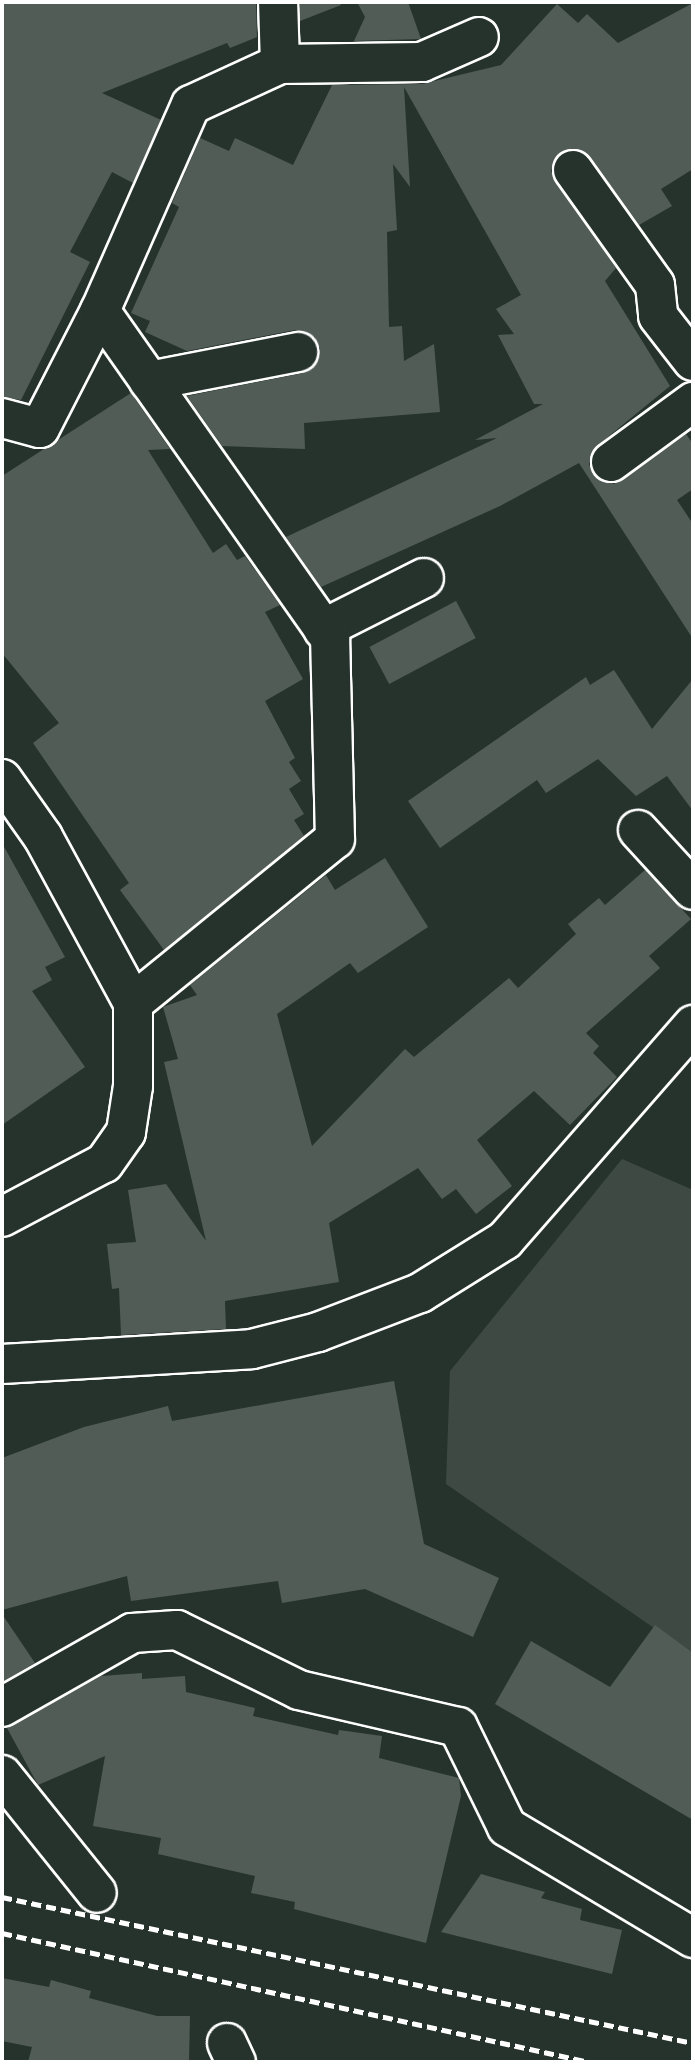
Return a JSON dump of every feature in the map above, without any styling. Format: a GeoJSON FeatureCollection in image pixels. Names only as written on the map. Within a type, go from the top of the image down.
{"type":"FeatureCollection","features":[{"type":"Feature","properties":{"kind":"street"},"geometry":{"type":"LineString","coordinates":[[278,2],[280,64]]}},
{"type":"Feature","properties":{"kind":"street"},"geometry":{"type":"LineString","coordinates":[[2,418],[40,428],[100,311],[191,105],[280,64],[422,62],[479,37]]}},
{"type":"Feature","properties":{"kind":"street"},"geometry":{"type":"LineString","coordinates":[[573,170],[655,285],[658,316],[693,361]]}},
{"type":"Feature","properties":{"kind":"street"},"geometry":{"type":"LineString","coordinates":[[100,311],[330,638],[335,839],[133,1003]]}},
{"type":"Feature","properties":{"kind":"street"},"geometry":{"type":"LineString","coordinates":[[149,381],[298,352]]}},
{"type":"Feature","properties":{"kind":"street"},"geometry":{"type":"LineString","coordinates":[[611,462],[693,402]]}},
{"type":"Feature","properties":{"kind":"street"},"geometry":{"type":"LineString","coordinates":[[323,629],[424,578]]}},
{"type":"Feature","properties":{"kind":"street"},"geometry":{"type":"LineString","coordinates":[[2,779],[43,836],[133,1003],[133,1086],[126,1132],[104,1163],[2,1217]]}},
{"type":"Feature","properties":{"kind":"street"},"geometry":{"type":"LineString","coordinates":[[638,830],[693,890]]}},
{"type":"Feature","properties":{"kind":"street"},"geometry":{"type":"LineString","coordinates":[[2,1364],[252,1349],[318,1332],[420,1293],[505,1240],[693,1025]]}},
{"type":"Feature","properties":{"kind":"street"},"geometry":{"type":"LineString","coordinates":[[2,1707],[132,1633],[177,1630],[299,1690],[458,1727],[507,1827],[693,1938]]}},
{"type":"Feature","properties":{"kind":"street"},"geometry":{"type":"LineString","coordinates":[[2,1775],[97,1892]]}},
{"type":"Feature","properties":{"kind":"shaded area"},"geometry":{"type":"Polygon","coordinates":[[[622,1159],[693,1190],[693,1655],[446,1484],[450,1371],[622,1159]]]}},
{"type":"Feature","properties":{"kind":"building"},"geometry":{"type":"Polygon","coordinates":[[[2,2],[256,2],[257,37],[230,48],[227,43],[102,93],[161,120],[133,183],[112,172],[70,252],[90,262],[21,400],[2,397],[2,2]]]}},
{"type":"Feature","properties":{"kind":"building"},"geometry":{"type":"Polygon","coordinates":[[[300,2],[340,2],[341,5],[300,21],[300,2]]]}},
{"type":"Feature","properties":{"kind":"building"},"geometry":{"type":"Polygon","coordinates":[[[357,2],[408,2],[421,39],[354,41],[365,17],[357,2]]]}},
{"type":"Feature","properties":{"kind":"building"},"geometry":{"type":"Polygon","coordinates":[[[693,3],[693,169],[661,189],[672,206],[639,225],[581,150],[561,152],[551,171],[616,268],[605,281],[670,386],[598,445],[589,464],[593,474],[614,484],[686,434],[693,444],[693,489],[677,500],[693,524],[693,639],[579,463],[500,506],[321,587],[286,537],[497,438],[475,440],[543,404],[534,404],[498,335],[514,334],[496,309],[521,295],[404,87],[410,187],[393,164],[397,230],[387,232],[389,327],[402,326],[404,361],[434,344],[440,412],[304,423],[305,449],[222,446],[187,396],[303,373],[313,368],[320,349],[314,337],[295,330],[187,351],[145,332],[150,321],[131,313],[179,207],[172,203],[200,138],[229,151],[235,138],[293,165],[332,85],[422,84],[501,65],[557,4],[578,23],[587,14],[618,43],[693,3]]]}},
{"type":"Feature","properties":{"kind":"building"},"geometry":{"type":"Polygon","coordinates":[[[131,393],[170,449],[148,450],[213,553],[226,544],[237,560],[245,556],[280,605],[265,612],[303,679],[265,701],[295,758],[289,762],[301,781],[289,789],[304,814],[294,820],[304,836],[164,950],[120,890],[129,883],[33,743],[59,723],[2,653],[2,476],[131,393]]]}},
{"type":"Feature","properties":{"kind":"building"},"geometry":{"type":"Polygon","coordinates":[[[456,601],[476,638],[389,684],[369,647],[456,601]]]}},
{"type":"Feature","properties":{"kind":"building"},"geometry":{"type":"Polygon","coordinates":[[[614,670],[652,729],[693,679],[693,811],[667,776],[636,796],[598,759],[546,793],[537,780],[440,848],[408,801],[586,677],[590,685],[614,670]]]}},
{"type":"Feature","properties":{"kind":"building"},"geometry":{"type":"Polygon","coordinates":[[[2,843],[65,957],[45,967],[52,980],[32,991],[85,1067],[2,1125],[2,843]]]}},
{"type":"Feature","properties":{"kind":"building"},"geometry":{"type":"Polygon","coordinates":[[[385,858],[428,927],[358,973],[350,963],[277,1014],[312,1146],[405,1049],[414,1057],[509,978],[518,988],[576,934],[568,924],[599,898],[605,905],[645,870],[691,919],[649,956],[660,968],[586,1033],[599,1046],[593,1053],[617,1077],[570,1125],[534,1091],[477,1140],[512,1186],[476,1214],[456,1189],[442,1199],[418,1168],[329,1223],[339,1282],[225,1301],[226,1329],[121,1335],[119,1288],[112,1289],[107,1244],[136,1242],[128,1190],[166,1184],[206,1241],[164,1062],[178,1059],[163,1007],[197,995],[190,985],[326,875],[335,890],[385,858]]]}},
{"type":"Feature","properties":{"kind":"building"},"geometry":{"type":"Polygon","coordinates":[[[394,1381],[424,1544],[499,1578],[473,1637],[365,1589],[282,1603],[278,1581],[131,1601],[127,1576],[2,1610],[2,1458],[84,1427],[168,1406],[172,1421],[394,1381]]]}},
{"type":"Feature","properties":{"kind":"building"},"geometry":{"type":"Polygon","coordinates":[[[2,1614],[35,1663],[2,1682],[2,1614]]]}},
{"type":"Feature","properties":{"kind":"building"},"geometry":{"type":"Polygon","coordinates":[[[655,1625],[693,1653],[693,1820],[495,1704],[531,1641],[610,1687],[655,1625]]]}},
{"type":"Feature","properties":{"kind":"building"},"geometry":{"type":"Polygon","coordinates":[[[142,1673],[142,1679],[185,1676],[186,1692],[255,1708],[253,1716],[338,1735],[339,1730],[382,1736],[379,1758],[459,1778],[461,1796],[426,1943],[294,1909],[295,1902],[251,1893],[255,1876],[158,1854],[161,1838],[93,1826],[105,1756],[38,1785],[7,1728],[101,1676],[142,1673]]]}},
{"type":"Feature","properties":{"kind":"building"},"geometry":{"type":"Polygon","coordinates":[[[481,1874],[545,1892],[541,1898],[582,1909],[580,1920],[622,1930],[612,1974],[441,1932],[481,1874]]]}},
{"type":"Feature","properties":{"kind":"building"},"geometry":{"type":"Polygon","coordinates":[[[2,1978],[49,1987],[51,1980],[91,1991],[89,1998],[157,2016],[190,2016],[189,2062],[28,2062],[32,2047],[2,2041],[2,1978]]]}},
{"type":"Feature","properties":{"kind":"railway"},"geometry":{"type":"LineString","coordinates":[[2,1897],[693,2043]]}},
{"type":"Feature","properties":{"kind":"railway"},"geometry":{"type":"LineString","coordinates":[[2,1933],[589,2062]]}}]}
